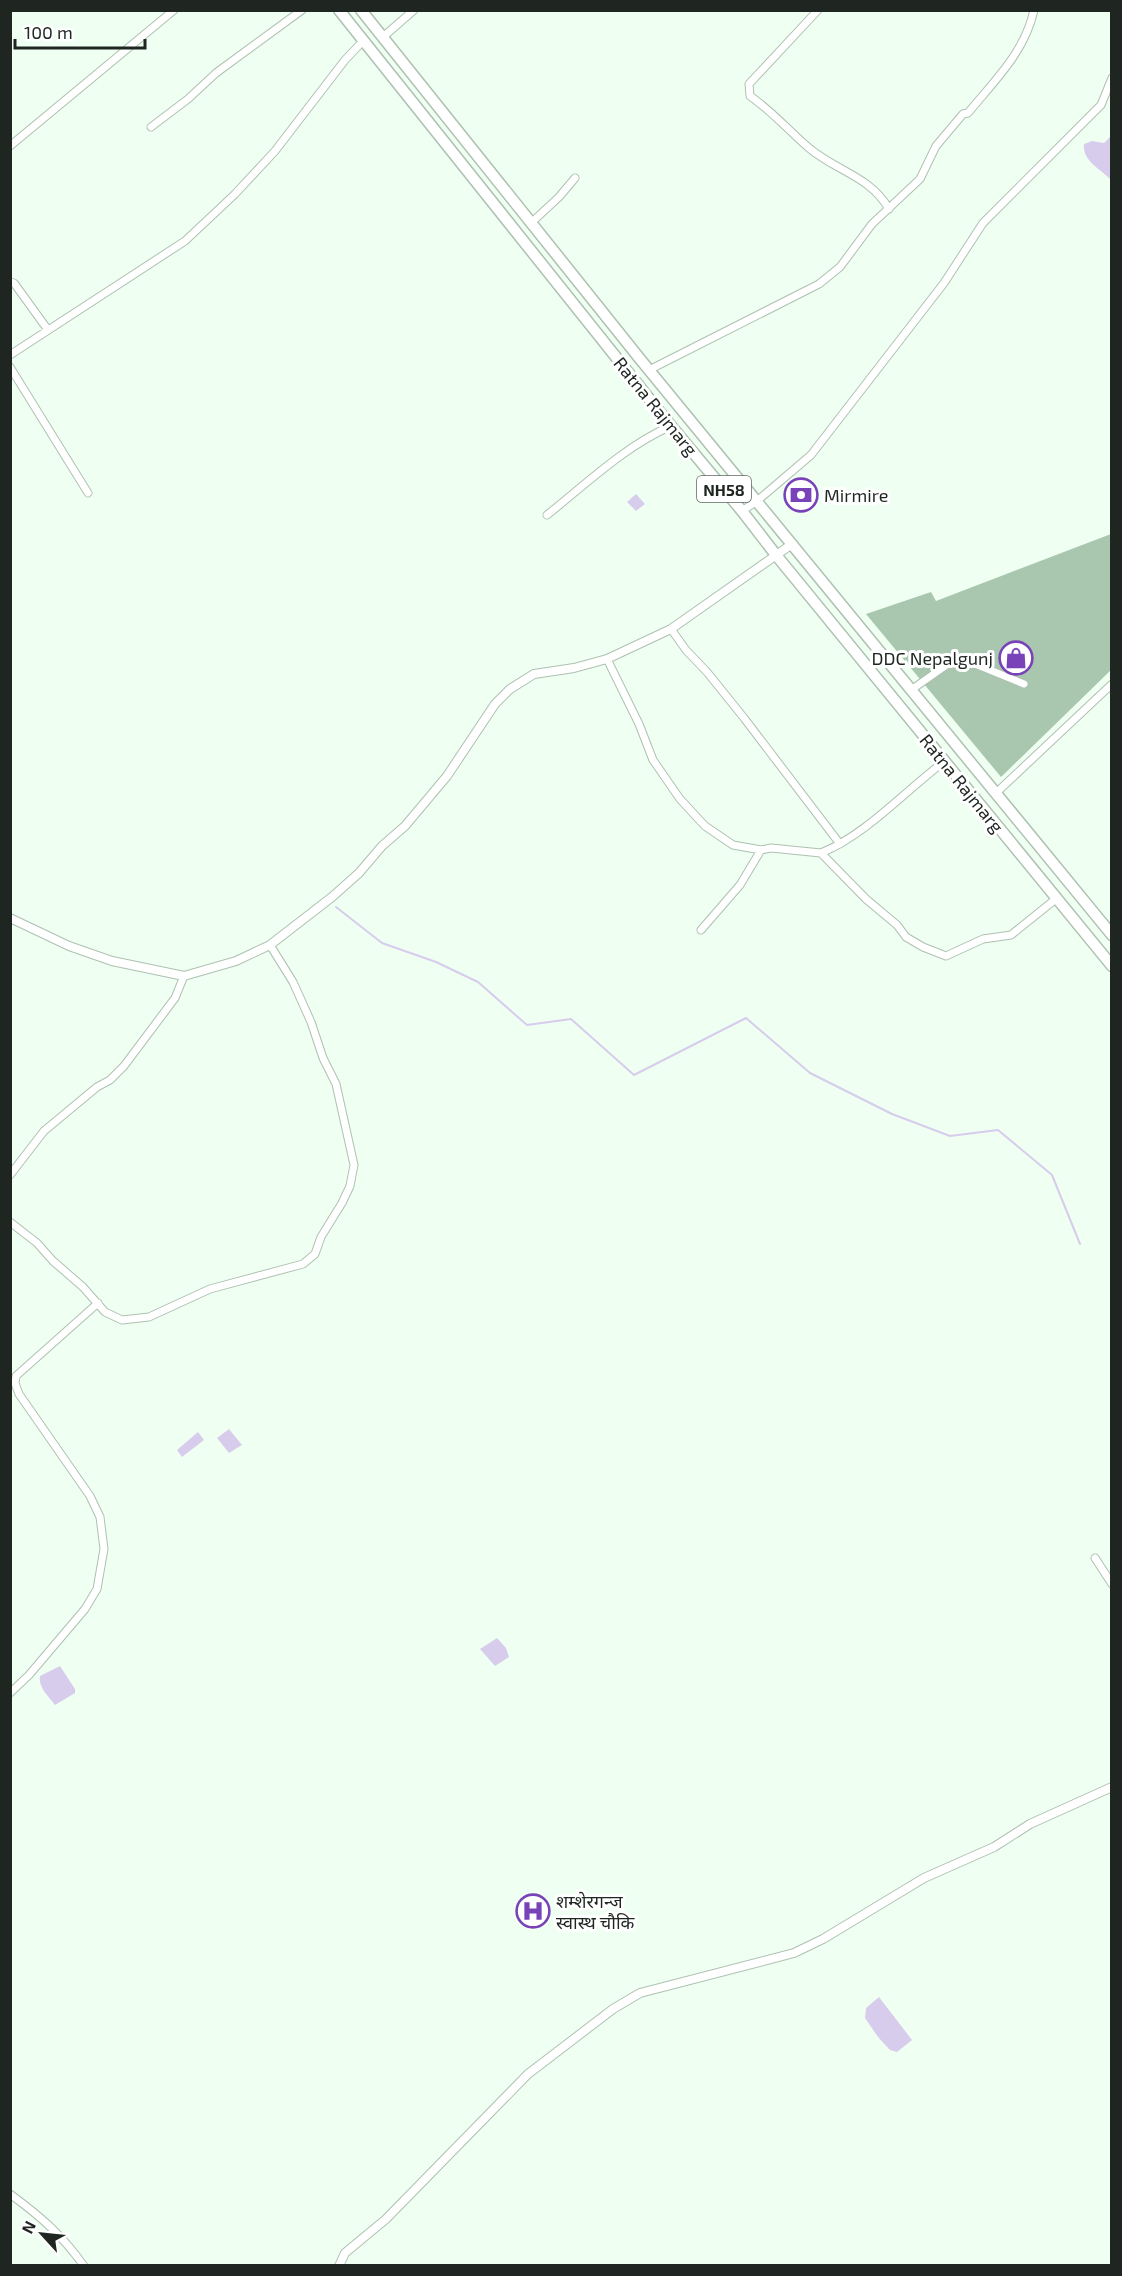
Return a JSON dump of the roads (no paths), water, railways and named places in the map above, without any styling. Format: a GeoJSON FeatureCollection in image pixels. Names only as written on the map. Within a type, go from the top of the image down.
{"type":"FeatureCollection","features":[{"type":"Feature","properties":{"kind":"highway","name":"Ratna Rajmarg"},"geometry":{"type":"LineString","coordinates":[[339,10],[671,426],[1112,966]]}},
{"type":"Feature","properties":{"kind":"highway","name":"Ratna Rajmarg"},"geometry":{"type":"LineString","coordinates":[[362,10],[649,370],[1112,935]]}},
{"type":"Feature","properties":{"kind":"street"},"geometry":{"type":"LineString","coordinates":[[10,146],[174,10]]}},
{"type":"Feature","properties":{"kind":"street"},"geometry":{"type":"LineString","coordinates":[[152,127],[188,99],[216,73],[302,10]]}},
{"type":"Feature","properties":{"kind":"street"},"geometry":{"type":"LineString","coordinates":[[383,37],[414,10]]}},
{"type":"Feature","properties":{"kind":"street"},"geometry":{"type":"LineString","coordinates":[[818,10],[749,84],[750,96],[764,105],[810,150],[881,194],[889,208]]}},
{"type":"Feature","properties":{"kind":"street"},"geometry":{"type":"LineString","coordinates":[[649,370],[819,284],[840,267],[872,224],[920,179],[936,146],[1016,56],[1034,10]]}},
{"type":"Feature","properties":{"kind":"street"},"geometry":{"type":"LineString","coordinates":[[10,355],[185,241],[235,194],[275,151],[345,60],[363,41]]}},
{"type":"Feature","properties":{"kind":"street"},"geometry":{"type":"LineString","coordinates":[[742,511],[811,455],[944,283],[984,224],[1108,99],[1112,78]]}},
{"type":"Feature","properties":{"kind":"street"},"geometry":{"type":"LineString","coordinates":[[531,223],[559,197],[575,178]]}},
{"type":"Feature","properties":{"kind":"street"},"geometry":{"type":"LineString","coordinates":[[10,282],[14,283],[48,330]]}},
{"type":"Feature","properties":{"kind":"street"},"geometry":{"type":"LineString","coordinates":[[10,367],[88,493]]}},
{"type":"Feature","properties":{"kind":"street"},"geometry":{"type":"LineString","coordinates":[[547,515],[615,460],[671,426]]}},
{"type":"Feature","properties":{"kind":"street"},"geometry":{"type":"LineString","coordinates":[[10,918],[69,946],[112,961],[184,976],[236,961],[270,945],[332,897],[405,826],[447,776],[495,704],[510,688],[534,674],[574,668],[607,659],[671,629],[792,544]]}},
{"type":"Feature","properties":{"kind":"street"},"geometry":{"type":"LineString","coordinates":[[671,629],[744,718],[840,844]]}},
{"type":"Feature","properties":{"kind":"street"},"geometry":{"type":"LineString","coordinates":[[911,690],[958,657],[1024,684]]}},
{"type":"Feature","properties":{"kind":"street"},"geometry":{"type":"LineString","coordinates":[[607,659],[639,724],[653,760],[680,799],[705,826],[733,845],[761,850],[771,848],[821,853],[840,844],[945,761]]}},
{"type":"Feature","properties":{"kind":"street"},"geometry":{"type":"LineString","coordinates":[[996,793],[1112,684]]}},
{"type":"Feature","properties":{"kind":"street"},"geometry":{"type":"LineString","coordinates":[[701,930],[740,885],[761,850]]}},
{"type":"Feature","properties":{"kind":"street"},"geometry":{"type":"LineString","coordinates":[[821,853],[906,936],[923,947],[946,956],[983,939],[1004,938],[1011,935],[1057,898]]}},
{"type":"Feature","properties":{"kind":"street"},"geometry":{"type":"LineString","coordinates":[[10,1222],[37,1243],[112,1317],[122,1320],[149,1317],[210,1289],[255,1275],[303,1264],[315,1254],[321,1237],[350,1186],[354,1165],[336,1084],[297,992],[270,945]]}},
{"type":"Feature","properties":{"kind":"street"},"geometry":{"type":"LineString","coordinates":[[10,1175],[44,1131],[97,1087],[110,1080],[124,1066],[175,998],[184,976]]}},
{"type":"Feature","properties":{"kind":"street"},"geometry":{"type":"LineString","coordinates":[[10,1694],[85,1609],[97,1589],[104,1549],[100,1517],[90,1496],[19,1394],[15,1383],[16,1376],[98,1303]]}},
{"type":"Feature","properties":{"kind":"street"},"geometry":{"type":"LineString","coordinates":[[1095,1558],[1112,1584]]}},
{"type":"Feature","properties":{"kind":"street"},"geometry":{"type":"LineString","coordinates":[[339,2265],[345,2253],[386,2219],[528,2074],[613,2009],[640,1993],[794,1953],[823,1939],[924,1878],[994,1847],[1030,1824],[1112,1788]]}},
{"type":"Feature","properties":{"kind":"street"},"geometry":{"type":"LineString","coordinates":[[10,2194],[32,2210],[66,2241],[84,2265]]}},
{"type":"Feature","properties":{"kind":"waterway"},"geometry":{"type":"LineString","coordinates":[[336,907],[382,943],[436,962],[478,982],[527,1025],[571,1019],[634,1075],[746,1018],[810,1073],[892,1114],[950,1136],[998,1130],[1052,1175],[1080,1244]]}},
{"type":"Feature","properties":{"kind":"place","name":"Mirmire"},"geometry":{"type":"Point","coordinates":[801,495]}},
{"type":"Feature","properties":{"kind":"place","name":"DDC Nepalgunj"},"geometry":{"type":"Point","coordinates":[1016,658]}},
{"type":"Feature","properties":{"kind":"place","name":"शम्शेरगन्ज स्वास्थ चौकि"},"geometry":{"type":"Point","coordinates":[533,1911]}}]}
